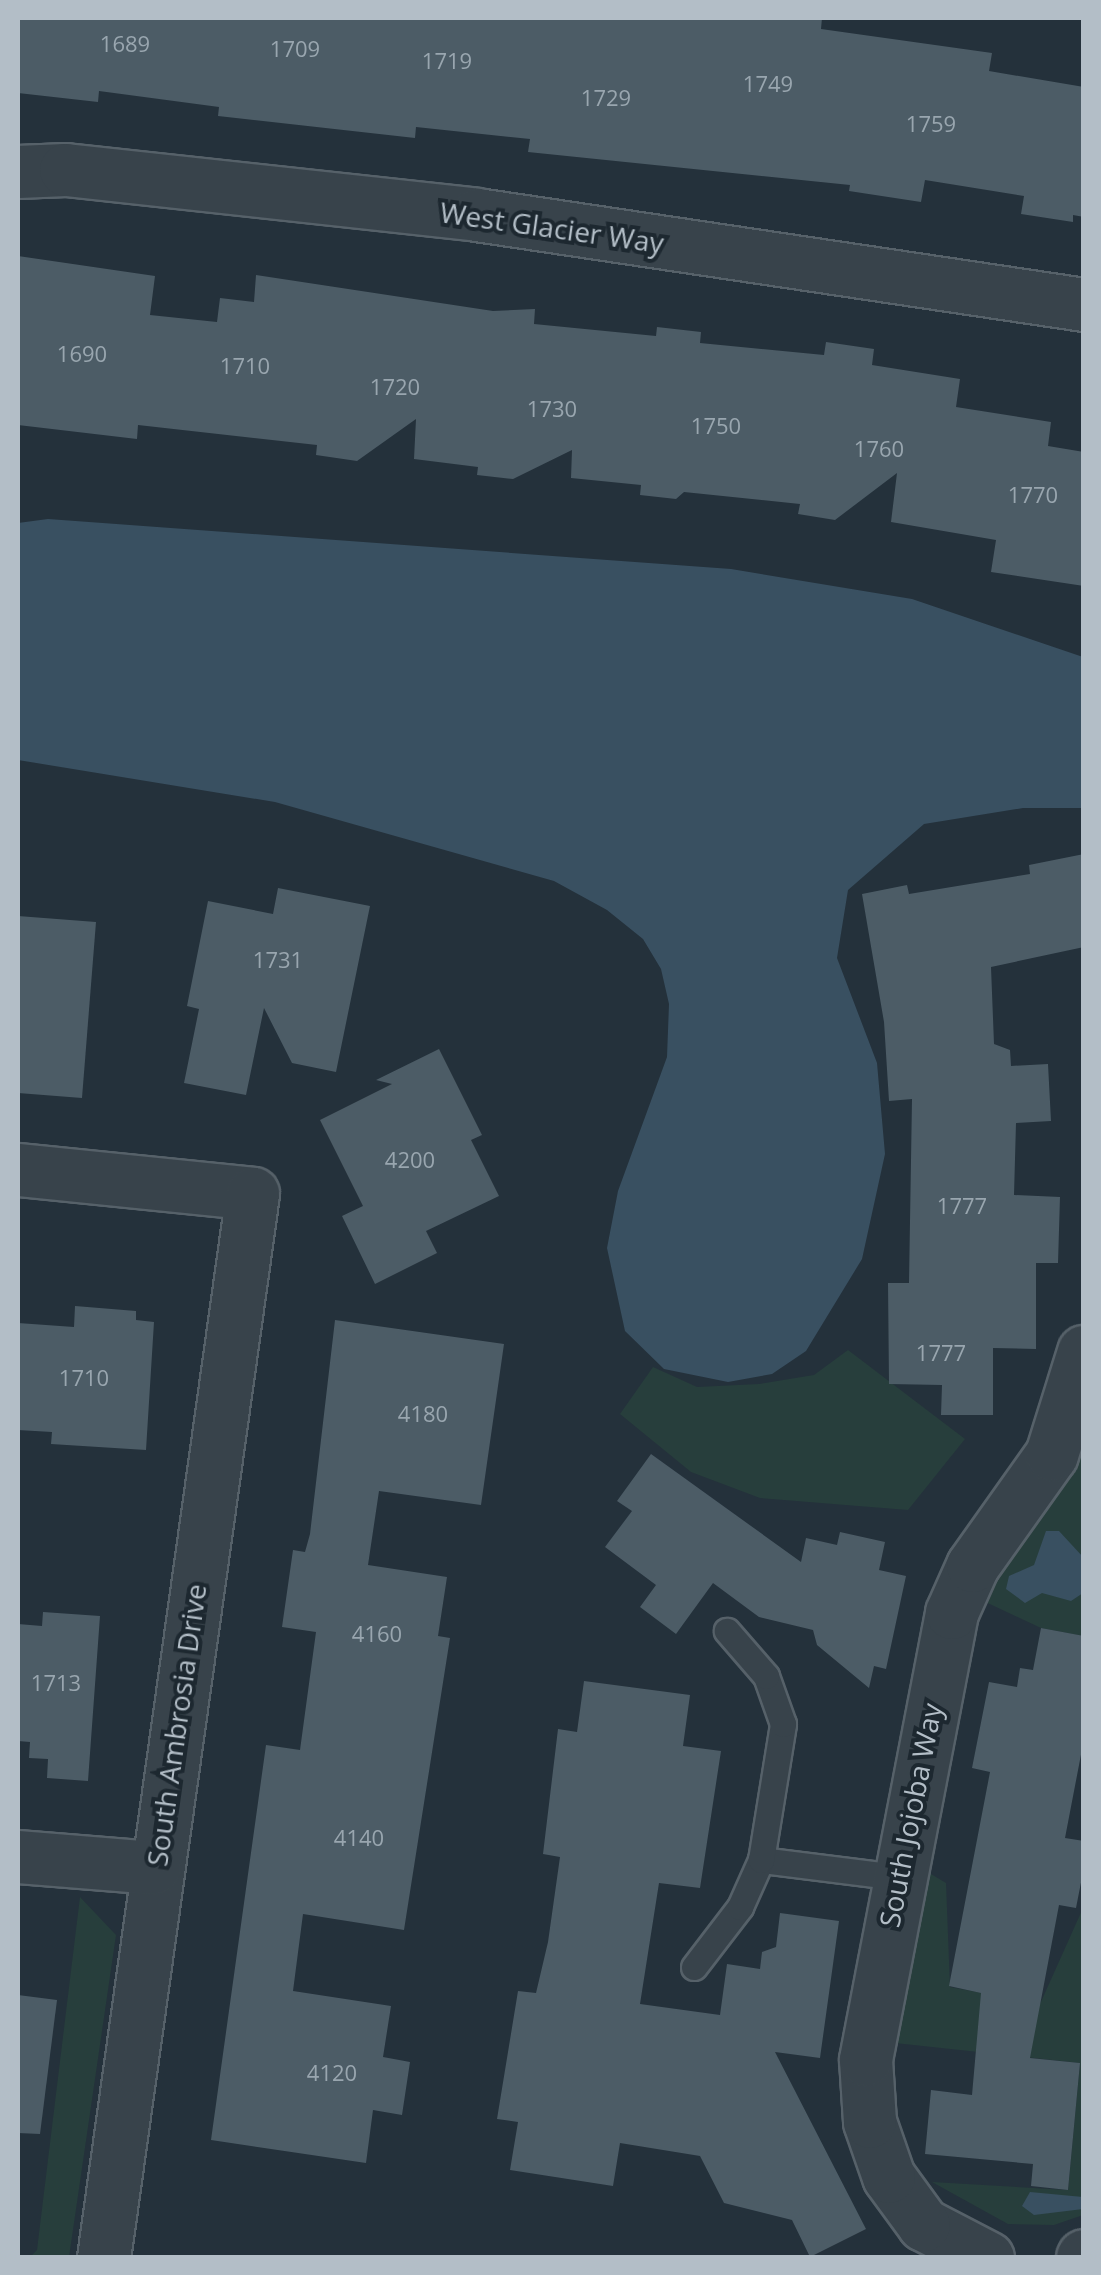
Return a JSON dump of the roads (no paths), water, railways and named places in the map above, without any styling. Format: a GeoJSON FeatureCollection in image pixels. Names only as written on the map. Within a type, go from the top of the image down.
{"type":"FeatureCollection","features":[{"type":"Feature","properties":{"kind":"street","name":"West Glacier Way"},"geometry":{"type":"LineString","coordinates":[[18,172],[66,170],[477,214],[1084,306]]}},
{"type":"Feature","properties":{"kind":"street","name":"South Ambrosia Drive"},"geometry":{"type":"LineString","coordinates":[[18,1170],[253,1194],[155,1868],[104,2258]]}},
{"type":"Feature","properties":{"kind":"street","name":"South Jojoba Way"},"geometry":{"type":"LineString","coordinates":[[988,2258],[913,2241],[888,2177],[869,2107],[866,2060],[898,1877],[952,1613],[973,1566],[1052,1454],[1084,1352]]}},
{"type":"Feature","properties":{"kind":"street"},"geometry":{"type":"LineString","coordinates":[[18,1858],[155,1868]]}},
{"type":"Feature","properties":{"kind":"lane"},"geometry":{"type":"LineString","coordinates":[[694,1967],[740,1907],[762,1860],[783,1724],[766,1676],[728,1630]]}},
{"type":"Feature","properties":{"kind":"lane"},"geometry":{"type":"LineString","coordinates":[[762,1860],[898,1877]]}},
{"type":"Feature","properties":{"kind":"water"},"geometry":{"type":"Polygon","coordinates":[[[48,519],[731,569],[912,599],[1083,657],[1083,808],[1023,808],[924,824],[848,890],[837,958],[877,1063],[885,1154],[862,1259],[806,1351],[772,1374],[728,1382],[664,1369],[625,1331],[607,1248],[618,1191],[667,1057],[669,1004],[661,969],[643,939],[607,910],[554,881],[275,802],[18,760],[18,523],[48,519]]]}},
{"type":"Feature","properties":{"kind":"water"},"geometry":{"type":"Polygon","coordinates":[[[1046,1531],[1059,1531],[1083,1557],[1083,1593],[1071,1601],[1042,1593],[1025,1603],[1006,1589],[1009,1576],[1034,1565],[1046,1531]]]}},
{"type":"Feature","properties":{"kind":"water"},"geometry":{"type":"Polygon","coordinates":[[[1030,2192],[1083,2197],[1083,2209],[1034,2215],[1022,2206],[1030,2192]]]}}]}
